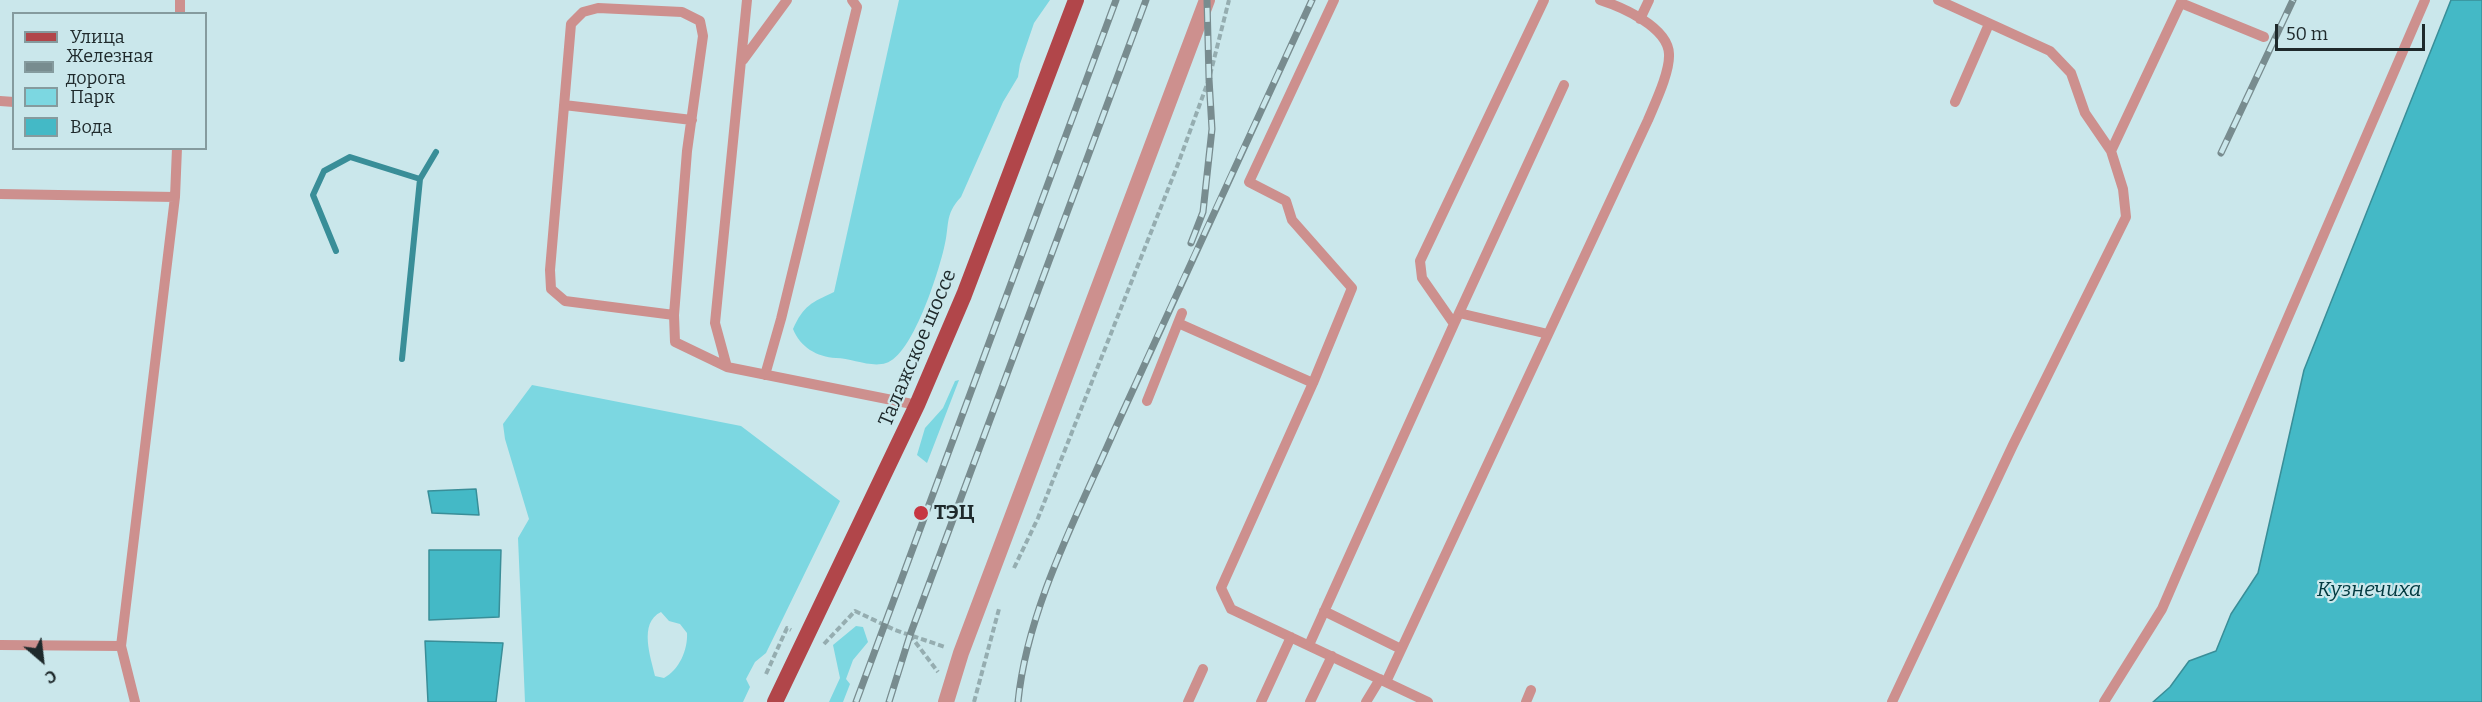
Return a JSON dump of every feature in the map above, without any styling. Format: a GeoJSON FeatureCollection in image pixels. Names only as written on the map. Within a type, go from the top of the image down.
{"type":"FeatureCollection","features":[{"type":"Feature","properties":{"kind":"main road","name":"Талажское шоссе"},"geometry":{"type":"LineString","coordinates":[[775,702],[917,405],[964,295],[1076,0]]}},
{"type":"Feature","properties":{"kind":"street"},"geometry":{"type":"LineString","coordinates":[[946,702],[961,653],[1207,0]]}},
{"type":"Feature","properties":{"kind":"lane"},"geometry":{"type":"LineString","coordinates":[[728,367],[715,323],[747,0]]}},
{"type":"Feature","properties":{"kind":"lane"},"geometry":{"type":"LineString","coordinates":[[742,62],[787,0]]}},
{"type":"Feature","properties":{"kind":"lane"},"geometry":{"type":"LineString","coordinates":[[765,375],[781,319],[857,7],[852,0]]}},
{"type":"Feature","properties":{"kind":"lane"},"geometry":{"type":"LineString","coordinates":[[1334,0],[1249,182],[1286,201],[1292,220],[1352,288],[1313,383],[1221,588],[1231,609],[1428,702]]}},
{"type":"Feature","properties":{"kind":"lane"},"geometry":{"type":"LineString","coordinates":[[1454,324],[1422,278],[1420,261],[1544,0]]}},
{"type":"Feature","properties":{"kind":"lane"},"geometry":{"type":"LineString","coordinates":[[1366,702],[1383,680],[1401,649],[1648,120],[1668,65],[1670,52],[1659,30],[1617,6],[1600,0]]}},
{"type":"Feature","properties":{"kind":"lane"},"geometry":{"type":"LineString","coordinates":[[1640,19],[1649,0]]}},
{"type":"Feature","properties":{"kind":"lane"},"geometry":{"type":"LineString","coordinates":[[1892,702],[2013,445],[2126,218],[2123,189],[2111,151],[2085,113],[2071,72],[2050,51],[1938,0]]}},
{"type":"Feature","properties":{"kind":"lane"},"geometry":{"type":"LineString","coordinates":[[2104,702],[2162,609],[2425,0]]}},
{"type":"Feature","properties":{"kind":"lane"},"geometry":{"type":"LineString","coordinates":[[2111,151],[2181,2],[2264,37]]}},
{"type":"Feature","properties":{"kind":"lane"},"geometry":{"type":"LineString","coordinates":[[674,315],[565,301],[551,289],[550,270],[571,24],[583,12],[598,8],[682,12],[700,21],[702,36],[687,151],[674,315],[675,342],[728,367],[917,405]]}},
{"type":"Feature","properties":{"kind":"lane"},"geometry":{"type":"LineString","coordinates":[[1955,102],[1989,24]]}},
{"type":"Feature","properties":{"kind":"lane"},"geometry":{"type":"LineString","coordinates":[[1309,645],[1564,85]]}},
{"type":"Feature","properties":{"kind":"lane"},"geometry":{"type":"LineString","coordinates":[[564,105],[692,120]]}},
{"type":"Feature","properties":{"kind":"lane"},"geometry":{"type":"LineString","coordinates":[[135,702],[121,646],[175,197],[177,150]]}},
{"type":"Feature","properties":{"kind":"lane"},"geometry":{"type":"LineString","coordinates":[[0,194],[175,197]]}},
{"type":"Feature","properties":{"kind":"lane"},"geometry":{"type":"LineString","coordinates":[[1459,313],[1548,334]]}},
{"type":"Feature","properties":{"kind":"lane"},"geometry":{"type":"LineString","coordinates":[[1147,401],[1180,318],[1313,383]]}},
{"type":"Feature","properties":{"kind":"lane"},"geometry":{"type":"LineString","coordinates":[[1324,611],[1401,649]]}},
{"type":"Feature","properties":{"kind":"lane"},"geometry":{"type":"LineString","coordinates":[[1261,702],[1291,637]]}},
{"type":"Feature","properties":{"kind":"lane"},"geometry":{"type":"LineString","coordinates":[[0,645],[121,646]]}},
{"type":"Feature","properties":{"kind":"lane"},"geometry":{"type":"LineString","coordinates":[[1310,702],[1332,656]]}},
{"type":"Feature","properties":{"kind":"lane"},"geometry":{"type":"LineString","coordinates":[[1188,702],[1203,669]]}},
{"type":"Feature","properties":{"kind":"lane"},"geometry":{"type":"LineString","coordinates":[[1526,702],[1531,690]]}},
{"type":"Feature","properties":{"kind":"path"},"geometry":{"type":"LineString","coordinates":[[1009,578],[1038,518],[1178,164],[1209,79],[1229,0]]}},
{"type":"Feature","properties":{"kind":"path"},"geometry":{"type":"LineString","coordinates":[[974,702],[1002,599]]}},
{"type":"Feature","properties":{"kind":"path"},"geometry":{"type":"LineString","coordinates":[[885,623],[895,630],[984,662]]}},
{"type":"Feature","properties":{"kind":"green space"},"geometry":{"type":"Polygon","coordinates":[[[899,0],[1050,0],[1034,23],[1018,77],[1003,102],[961,197],[952,209],[944,248],[923,313],[905,346],[896,357],[886,363],[868,364],[816,353],[800,341],[793,329],[809,306],[834,292],[899,0]]]}},
{"type":"Feature","properties":{"kind":"green space"},"geometry":{"type":"Polygon","coordinates":[[[959,380],[927,463],[917,455],[925,428],[943,408],[955,381],[959,380]]]}},
{"type":"Feature","properties":{"kind":"green space"},"geometry":{"type":"Polygon","coordinates":[[[532,385],[741,426],[840,501],[766,653],[755,662],[746,679],[750,687],[743,702],[525,702],[518,538],[529,519],[505,439],[503,424],[532,385]],[[661,612],[654,617],[648,632],[649,651],[655,676],[664,678],[678,665],[687,639],[687,633],[680,624],[669,621],[661,612]]]}},
{"type":"Feature","properties":{"kind":"green space"},"geometry":{"type":"Polygon","coordinates":[[[856,626],[863,627],[868,642],[853,660],[846,679],[850,684],[843,702],[829,702],[840,678],[833,645],[856,626]]]}},
{"type":"Feature","properties":{"kind":"water","name":"Кузнечиха"},"geometry":{"type":"Polygon","coordinates":[[[2451,0],[2482,0],[2482,702],[2153,702],[2170,687],[2189,661],[2216,651],[2231,614],[2258,573],[2304,370],[2451,0]]]}},
{"type":"Feature","properties":{"kind":"water"},"geometry":{"type":"Polygon","coordinates":[[[476,489],[479,515],[432,513],[428,491],[476,489]]]}},
{"type":"Feature","properties":{"kind":"water"},"geometry":{"type":"Polygon","coordinates":[[[429,550],[501,550],[499,617],[429,620],[429,550]]]}},
{"type":"Feature","properties":{"kind":"water"},"geometry":{"type":"Polygon","coordinates":[[[425,641],[503,643],[496,702],[428,702],[425,641]]]}},
{"type":"Feature","properties":{"kind":"waterway"},"geometry":{"type":"LineString","coordinates":[[402,359],[420,179],[436,152]]}},
{"type":"Feature","properties":{"kind":"waterway"},"geometry":{"type":"LineString","coordinates":[[336,251],[313,195],[324,171],[350,157],[420,179]]}},
{"type":"Feature","properties":{"kind":"railway"},"geometry":{"type":"LineString","coordinates":[[856,702],[1116,0]]}},
{"type":"Feature","properties":{"kind":"railway"},"geometry":{"type":"LineString","coordinates":[[889,702],[910,635],[1146,0]]}},
{"type":"Feature","properties":{"kind":"railway"},"geometry":{"type":"LineString","coordinates":[[1191,243],[1203,212],[1212,129],[1207,0]]}},
{"type":"Feature","properties":{"kind":"railway"},"geometry":{"type":"LineString","coordinates":[[1018,702],[1023,667],[1032,632],[1070,528],[1312,0]]}},
{"type":"Feature","properties":{"kind":"railway"},"geometry":{"type":"LineString","coordinates":[[2221,153],[2293,0]]}},
{"type":"Feature","properties":{"kind":"place","name":"ТЭЦ"},"geometry":{"type":"Point","coordinates":[921,513]}}]}
